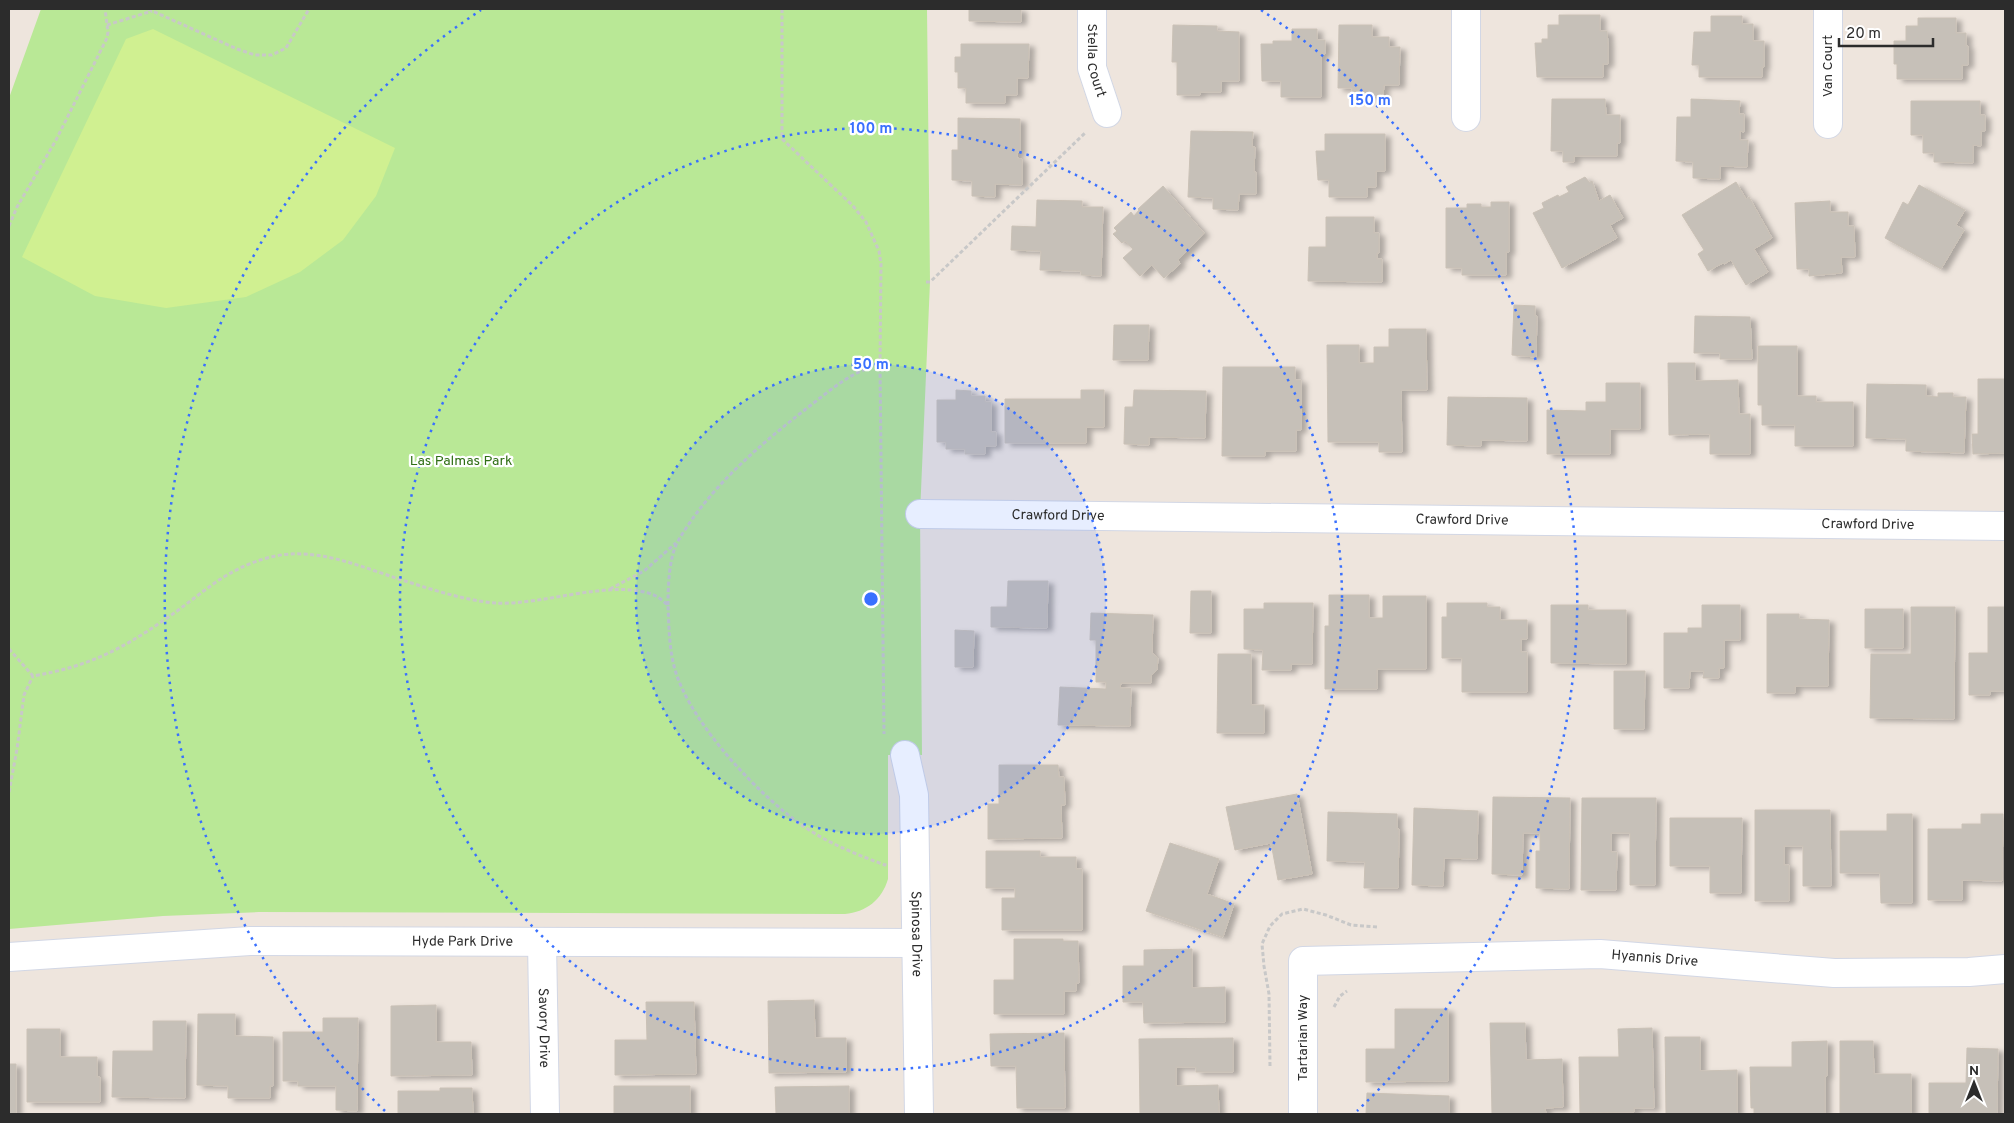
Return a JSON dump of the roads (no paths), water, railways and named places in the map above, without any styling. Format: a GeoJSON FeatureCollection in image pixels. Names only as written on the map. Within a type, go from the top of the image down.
{"type":"FeatureCollection","features":[{"type":"Feature","properties":{"kind":"street","name":"Stella Court"},"geometry":{"type":"LineString","coordinates":[[1092,9],[1092,68],[1107,113]]}},
{"type":"Feature","properties":{"kind":"street"},"geometry":{"type":"LineString","coordinates":[[1466,9],[1466,117]]}},
{"type":"Feature","properties":{"kind":"street","name":"Van Court"},"geometry":{"type":"LineString","coordinates":[[1828,9],[1828,124]]}},
{"type":"Feature","properties":{"kind":"street","name":"Crawford Drive"},"geometry":{"type":"LineString","coordinates":[[920,514],[2005,526]]}},
{"type":"Feature","properties":{"kind":"street","name":"Spinosa Drive"},"geometry":{"type":"LineString","coordinates":[[905,754],[914,795],[919,1114]]}},
{"type":"Feature","properties":{"kind":"street","name":"Hyde Park Drive"},"geometry":{"type":"LineString","coordinates":[[9,957],[250,941],[916,943]]}},
{"type":"Feature","properties":{"kind":"street","name":"Savory Drive"},"geometry":{"type":"LineString","coordinates":[[542,942],[545,1114]]}},
{"type":"Feature","properties":{"kind":"street","name":"Hyannis Drive"},"geometry":{"type":"LineString","coordinates":[[1303,961],[1600,954],[1834,973],[1969,972],[2005,969]]}},
{"type":"Feature","properties":{"kind":"street","name":"Tartarian Way"},"geometry":{"type":"LineString","coordinates":[[1303,961],[1303,1114]]}},
{"type":"Feature","properties":{"kind":"park label","name":"Las Palmas Park"},"geometry":{"type":"Point","coordinates":[461,461]}}]}
